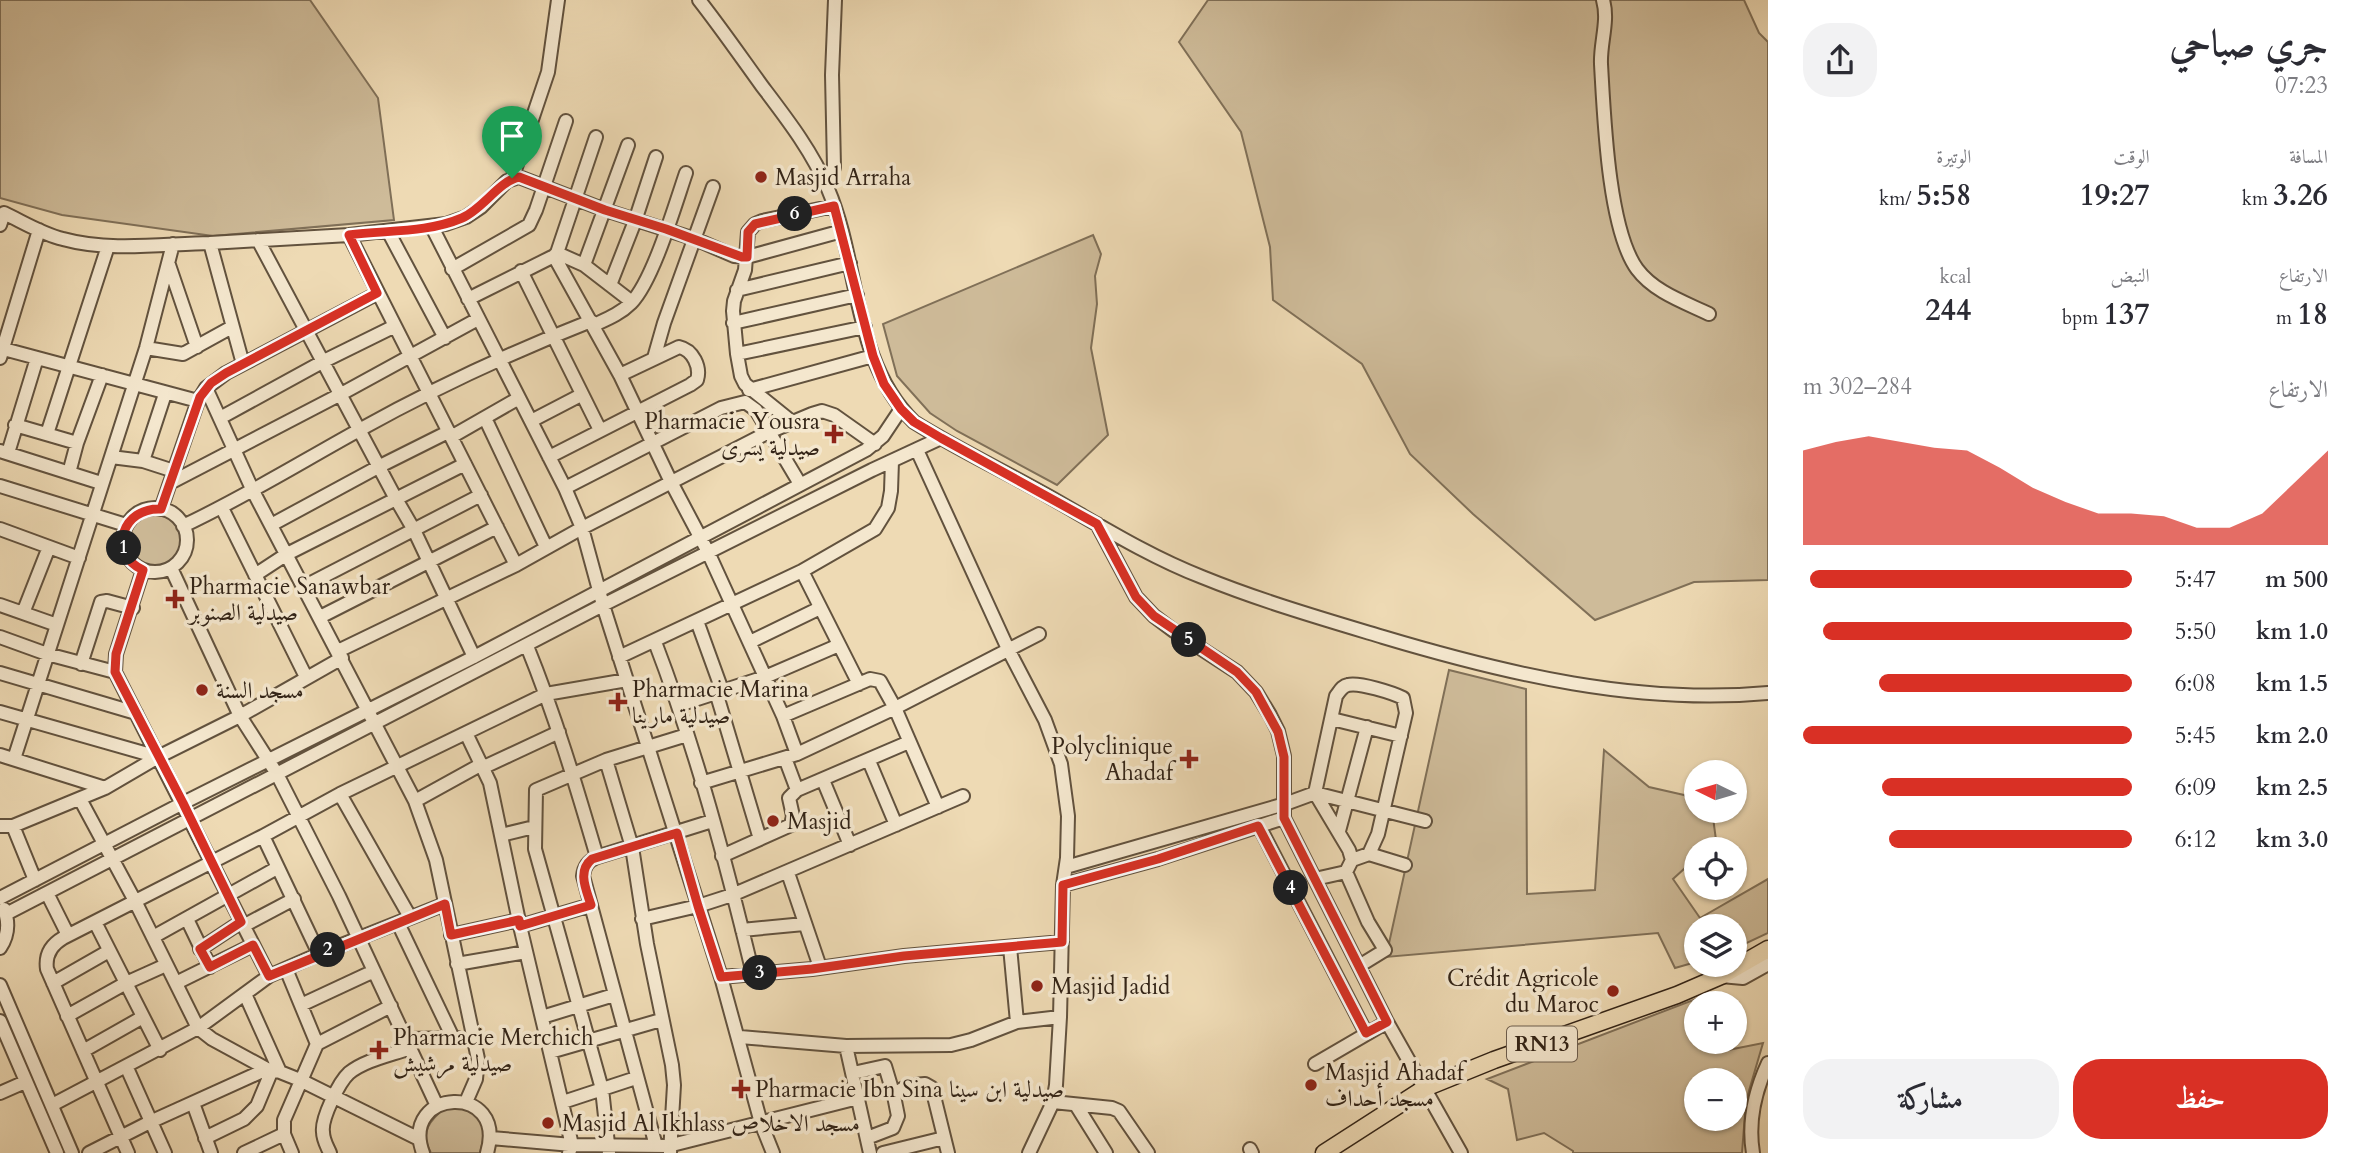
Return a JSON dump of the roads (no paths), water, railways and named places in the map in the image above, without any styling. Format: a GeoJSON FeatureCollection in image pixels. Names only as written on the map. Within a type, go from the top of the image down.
{"type":"FeatureCollection","features":[{"type":"Feature","properties":{"kind":"main road","name":"RN13"},"geometry":{"type":"LineString","coordinates":[[1747,961],[1768,949]]}},
{"type":"Feature","properties":{"kind":"main road","name":"RN13"},"geometry":{"type":"LineString","coordinates":[[1324,1153],[1425,1088],[1494,1059],[1601,1023],[1718,977]]}},
{"type":"Feature","properties":{"kind":"street"},"geometry":{"type":"LineString","coordinates":[[1,216],[66,240],[108,246],[349,235],[432,227],[466,217],[512,178],[548,72],[558,0]]}},
{"type":"Feature","properties":{"kind":"street"},"geometry":{"type":"LineString","coordinates":[[699,0],[795,130],[828,188],[842,231],[873,356],[884,384],[901,409],[914,422],[1149,553],[1203,578],[1336,623],[1451,657],[1526,675],[1612,690],[1701,696],[1768,694]]}},
{"type":"Feature","properties":{"kind":"street"},"geometry":{"type":"LineString","coordinates":[[828,188],[834,167],[832,75],[835,0]]}},
{"type":"Feature","properties":{"kind":"street"},"geometry":{"type":"LineString","coordinates":[[1604,0],[1605,24],[1601,64],[1613,198],[1621,232],[1637,268],[1649,281],[1670,296],[1709,314]]}},
{"type":"Feature","properties":{"kind":"street"},"geometry":{"type":"LineString","coordinates":[[452,269],[529,225],[566,121]]}},
{"type":"Feature","properties":{"kind":"street"},"geometry":{"type":"LineString","coordinates":[[468,299],[556,254],[596,137]]}},
{"type":"Feature","properties":{"kind":"street"},"geometry":{"type":"LineString","coordinates":[[584,265],[628,145]]}},
{"type":"Feature","properties":{"kind":"street"},"geometry":{"type":"LineString","coordinates":[[610,285],[656,157]]}},
{"type":"Feature","properties":{"kind":"street"},"geometry":{"type":"LineString","coordinates":[[183,526],[222,508],[360,429],[498,358],[615,315],[632,302],[645,282],[686,173]]}},
{"type":"Feature","properties":{"kind":"street"},"geometry":{"type":"LineString","coordinates":[[512,178],[519,177],[544,185],[635,221],[666,229],[741,257],[842,231]]}},
{"type":"Feature","properties":{"kind":"street"},"geometry":{"type":"LineString","coordinates":[[654,358],[713,187]]}},
{"type":"Feature","properties":{"kind":"street"},"geometry":{"type":"LineString","coordinates":[[792,422],[749,390],[741,376],[733,311],[745,270],[741,257],[748,232],[755,224],[834,206]]}},
{"type":"Feature","properties":{"kind":"street"},"geometry":{"type":"LineString","coordinates":[[432,227],[565,488],[582,527],[626,680],[740,1037],[761,1123],[773,1153]]}},
{"type":"Feature","properties":{"kind":"street"},"geometry":{"type":"LineString","coordinates":[[39,230],[1,352],[37,358],[198,401]]}},
{"type":"Feature","properties":{"kind":"street"},"geometry":{"type":"LineString","coordinates":[[388,231],[444,338]]}},
{"type":"Feature","properties":{"kind":"street"},"geometry":{"type":"LineString","coordinates":[[349,235],[516,565]]}},
{"type":"Feature","properties":{"kind":"street"},"geometry":{"type":"LineString","coordinates":[[258,240],[414,530],[474,657]]}},
{"type":"Feature","properties":{"kind":"street"},"geometry":{"type":"LineString","coordinates":[[210,243],[243,364]]}},
{"type":"Feature","properties":{"kind":"street"},"geometry":{"type":"LineString","coordinates":[[14,759],[146,348],[173,244]]}},
{"type":"Feature","properties":{"kind":"street"},"geometry":{"type":"LineString","coordinates":[[47,434],[108,246]]}},
{"type":"Feature","properties":{"kind":"street"},"geometry":{"type":"LineString","coordinates":[[556,254],[584,265],[632,302]]}},
{"type":"Feature","properties":{"kind":"street"},"geometry":{"type":"LineString","coordinates":[[556,254],[620,375],[750,642],[783,716],[797,790]]}},
{"type":"Feature","properties":{"kind":"street"},"geometry":{"type":"LineString","coordinates":[[737,290],[850,263]]}},
{"type":"Feature","properties":{"kind":"street"},"geometry":{"type":"LineString","coordinates":[[169,265],[197,347]]}},
{"type":"Feature","properties":{"kind":"street"},"geometry":{"type":"LineString","coordinates":[[521,271],[600,430]]}},
{"type":"Feature","properties":{"kind":"street"},"geometry":{"type":"LineString","coordinates":[[161,509],[198,401],[206,388],[216,379],[243,364],[377,293]]}},
{"type":"Feature","properties":{"kind":"street"},"geometry":{"type":"LineString","coordinates":[[733,323],[857,295]]}},
{"type":"Feature","properties":{"kind":"street"},"geometry":{"type":"LineString","coordinates":[[172,477],[234,450],[478,319]]}},
{"type":"Feature","properties":{"kind":"street"},"geometry":{"type":"LineString","coordinates":[[220,418],[395,326]]}},
{"type":"Feature","properties":{"kind":"street"},"geometry":{"type":"LineString","coordinates":[[146,348],[179,355],[232,327]]}},
{"type":"Feature","properties":{"kind":"street"},"geometry":{"type":"LineString","coordinates":[[737,354],[865,327]]}},
{"type":"Feature","properties":{"kind":"street"},"geometry":{"type":"LineString","coordinates":[[549,457],[697,380],[699,372],[683,347],[620,375]]}},
{"type":"Feature","properties":{"kind":"street"},"geometry":{"type":"LineString","coordinates":[[749,390],[873,356]]}},
{"type":"Feature","properties":{"kind":"street"},"geometry":{"type":"LineString","coordinates":[[37,358],[4,452],[102,483]]}},
{"type":"Feature","properties":{"kind":"street"},"geometry":{"type":"LineString","coordinates":[[69,473],[102,375]]}},
{"type":"Feature","properties":{"kind":"street"},"geometry":{"type":"LineString","coordinates":[[206,388],[253,491],[398,766],[433,847],[478,1065],[466,1102]]}},
{"type":"Feature","properties":{"kind":"street"},"geometry":{"type":"LineString","coordinates":[[143,461],[165,394]]}},
{"type":"Feature","properties":{"kind":"street"},"geometry":{"type":"LineString","coordinates":[[531,421],[581,395]]}},
{"type":"Feature","properties":{"kind":"street"},"geometry":{"type":"LineString","coordinates":[[271,525],[380,466],[485,418],[519,398]]}},
{"type":"Feature","properties":{"kind":"street"},"geometry":{"type":"LineString","coordinates":[[565,488],[721,408],[738,403],[750,404],[800,484]]}},
{"type":"Feature","properties":{"kind":"street"},"geometry":{"type":"LineString","coordinates":[[0,948],[6,935],[6,914],[0,900],[183,803],[701,539],[875,444],[901,409]]}},
{"type":"Feature","properties":{"kind":"street"},"geometry":{"type":"LineString","coordinates":[[35,880],[6,826],[105,788],[158,757],[240,716],[340,654],[516,565],[582,527],[769,432],[822,411],[850,424],[875,444]]}},
{"type":"Feature","properties":{"kind":"street"},"geometry":{"type":"LineString","coordinates":[[485,418],[546,547]]}},
{"type":"Feature","properties":{"kind":"street"},"geometry":{"type":"LineString","coordinates":[[15,425],[77,443]]}},
{"type":"Feature","properties":{"kind":"street"},"geometry":{"type":"LineString","coordinates":[[6,914],[603,605],[941,438]]}},
{"type":"Feature","properties":{"kind":"street"},"geometry":{"type":"LineString","coordinates":[[917,450],[1009,650],[1045,720],[1061,764],[1068,816],[1056,1085],[1053,1102],[1029,1153]]}},
{"type":"Feature","properties":{"kind":"street"},"geometry":{"type":"LineString","coordinates":[[111,457],[143,461],[172,477]]}},
{"type":"Feature","properties":{"kind":"street"},"geometry":{"type":"LineString","coordinates":[[619,657],[802,571],[875,529],[888,508],[892,461]]}},
{"type":"Feature","properties":{"kind":"street"},"geometry":{"type":"LineString","coordinates":[[255,575],[287,554],[465,464]]}},
{"type":"Feature","properties":{"kind":"street"},"geometry":{"type":"LineString","coordinates":[[0,486],[127,525]]}},
{"type":"Feature","properties":{"kind":"street"},"geometry":{"type":"LineString","coordinates":[[303,587],[481,495]]}},
{"type":"Feature","properties":{"kind":"street"},"geometry":{"type":"LineString","coordinates":[[222,508],[306,677]]}},
{"type":"Feature","properties":{"kind":"street"},"geometry":{"type":"LineString","coordinates":[[161,509],[174,515],[183,526],[186,544],[184,554],[171,568],[159,572],[143,570],[125,553],[123,534],[127,525],[141,511],[161,509]]}},
{"type":"Feature","properties":{"kind":"street"},"geometry":{"type":"LineString","coordinates":[[1097,524],[1136,597],[1154,616],[1237,672],[1256,692],[1278,732],[1284,757],[1284,818],[1455,1151]]}},
{"type":"Feature","properties":{"kind":"street"},"geometry":{"type":"LineString","coordinates":[[320,617],[497,527]]}},
{"type":"Feature","properties":{"kind":"street"},"geometry":{"type":"LineString","coordinates":[[0,529],[79,558]]}},
{"type":"Feature","properties":{"kind":"street"},"geometry":{"type":"LineString","coordinates":[[23,613],[49,547]]}},
{"type":"Feature","properties":{"kind":"street"},"geometry":{"type":"LineString","coordinates":[[171,568],[240,716],[269,760],[298,817],[437,1106]]}},
{"type":"Feature","properties":{"kind":"street"},"geometry":{"type":"LineString","coordinates":[[143,570],[116,654],[115,672],[269,976]]}},
{"type":"Feature","properties":{"kind":"street"},"geometry":{"type":"LineString","coordinates":[[802,571],[859,684]]}},
{"type":"Feature","properties":{"kind":"street"},"geometry":{"type":"LineString","coordinates":[[81,664],[101,602],[132,607]]}},
{"type":"Feature","properties":{"kind":"street"},"geometry":{"type":"LineString","coordinates":[[0,606],[57,625]]}},
{"type":"Feature","properties":{"kind":"street"},"geometry":{"type":"LineString","coordinates":[[750,642],[820,608]]}},
{"type":"Feature","properties":{"kind":"street"},"geometry":{"type":"LineString","coordinates":[[697,621],[760,839]]}},
{"type":"Feature","properties":{"kind":"street"},"geometry":{"type":"LineString","coordinates":[[701,783],[791,756],[895,708],[1039,634]]}},
{"type":"Feature","properties":{"kind":"street"},"geometry":{"type":"LineString","coordinates":[[0,637],[47,654],[115,672]]}},
{"type":"Feature","properties":{"kind":"street"},"geometry":{"type":"LineString","coordinates":[[655,642],[679,705],[753,974]]}},
{"type":"Feature","properties":{"kind":"street"},"geometry":{"type":"LineString","coordinates":[[679,705],[765,677],[839,645]]}},
{"type":"Feature","properties":{"kind":"street"},"geometry":{"type":"LineString","coordinates":[[527,646],[573,772],[597,857]]}},
{"type":"Feature","properties":{"kind":"street"},"geometry":{"type":"LineString","coordinates":[[0,673],[136,713]]}},
{"type":"Feature","properties":{"kind":"street"},"geometry":{"type":"LineString","coordinates":[[783,716],[870,679],[880,681],[895,708],[938,807]]}},
{"type":"Feature","properties":{"kind":"street"},"geometry":{"type":"LineString","coordinates":[[128,1153],[46,966],[52,946],[68,935],[340,794],[546,694],[626,680]]}},
{"type":"Feature","properties":{"kind":"street"},"geometry":{"type":"LineString","coordinates":[[1315,879],[1349,866],[1369,854],[1378,834],[1401,736],[1406,713],[1403,698],[1357,685],[1342,688],[1336,696],[1315,793],[1339,831],[1349,866],[1368,922],[1385,950],[1359,966]]}},
{"type":"Feature","properties":{"kind":"street"},"geometry":{"type":"LineString","coordinates":[[0,712],[158,757]]}},
{"type":"Feature","properties":{"kind":"street"},"geometry":{"type":"LineString","coordinates":[[1332,719],[1401,736]]}},
{"type":"Feature","properties":{"kind":"street"},"geometry":{"type":"LineString","coordinates":[[1339,831],[1367,727]]}},
{"type":"Feature","properties":{"kind":"street"},"geometry":{"type":"LineString","coordinates":[[466,733],[483,766],[501,835],[519,923],[563,1102],[571,1149]]}},
{"type":"Feature","properties":{"kind":"street"},"geometry":{"type":"LineString","coordinates":[[415,801],[483,766],[559,733]]}},
{"type":"Feature","properties":{"kind":"street"},"geometry":{"type":"LineString","coordinates":[[609,1149],[602,1089],[535,849],[536,790],[573,772],[687,735]]}},
{"type":"Feature","properties":{"kind":"street"},"geometry":{"type":"LineString","coordinates":[[722,856],[791,825],[793,816],[789,798],[797,790],[909,742]]}},
{"type":"Feature","properties":{"kind":"street"},"geometry":{"type":"LineString","coordinates":[[0,755],[105,788]]}},
{"type":"Feature","properties":{"kind":"street"},"geometry":{"type":"LineString","coordinates":[[606,760],[632,847],[642,919],[674,1085],[665,1148]]}},
{"type":"Feature","properties":{"kind":"street"},"geometry":{"type":"LineString","coordinates":[[869,761],[897,825]]}},
{"type":"Feature","properties":{"kind":"street"},"geometry":{"type":"LineString","coordinates":[[823,780],[850,845]]}},
{"type":"Feature","properties":{"kind":"street"},"geometry":{"type":"LineString","coordinates":[[1066,867],[1315,793],[1425,821]]}},
{"type":"Feature","properties":{"kind":"street"},"geometry":{"type":"LineString","coordinates":[[340,794],[404,920],[453,1038]]}},
{"type":"Feature","properties":{"kind":"street"},"geometry":{"type":"LineString","coordinates":[[642,919],[733,895],[963,796]]}},
{"type":"Feature","properties":{"kind":"street"},"geometry":{"type":"LineString","coordinates":[[80,799],[135,901],[198,1028],[212,1039],[273,1070],[335,1097],[419,1149],[422,1124],[427,1114],[437,1106],[455,1101],[466,1102],[479,1110],[488,1123],[491,1138],[487,1153]]}},
{"type":"Feature","properties":{"kind":"street"},"geometry":{"type":"LineString","coordinates":[[1063,885],[1158,859],[1284,818]]}},
{"type":"Feature","properties":{"kind":"street"},"geometry":{"type":"LineString","coordinates":[[665,1148],[636,1078],[583,876],[584,869],[588,862],[597,857],[712,821]]}},
{"type":"Feature","properties":{"kind":"street"},"geometry":{"type":"LineString","coordinates":[[1258,826],[1366,1033]]}},
{"type":"Feature","properties":{"kind":"street"},"geometry":{"type":"LineString","coordinates":[[501,835],[534,827]]}},
{"type":"Feature","properties":{"kind":"street"},"geometry":{"type":"LineString","coordinates":[[263,836],[319,954]]}},
{"type":"Feature","properties":{"kind":"street"},"geometry":{"type":"LineString","coordinates":[[1369,854],[1405,865]]}},
{"type":"Feature","properties":{"kind":"street"},"geometry":{"type":"LineString","coordinates":[[153,937],[278,868]]}},
{"type":"Feature","properties":{"kind":"street"},"geometry":{"type":"LineString","coordinates":[[788,873],[820,967]]}},
{"type":"Feature","properties":{"kind":"street"},"geometry":{"type":"LineString","coordinates":[[47,893],[68,935]]}},
{"type":"Feature","properties":{"kind":"street"},"geometry":{"type":"LineString","coordinates":[[200,949],[242,924],[294,899]]}},
{"type":"Feature","properties":{"kind":"street"},"geometry":{"type":"LineString","coordinates":[[52,1105],[97,1084],[198,1028],[269,976],[445,904]]}},
{"type":"Feature","properties":{"kind":"street"},"geometry":{"type":"LineString","coordinates":[[451,935],[554,916],[591,905]]}},
{"type":"Feature","properties":{"kind":"street"},"geometry":{"type":"LineString","coordinates":[[187,919],[210,967]]}},
{"type":"Feature","properties":{"kind":"street"},"geometry":{"type":"LineString","coordinates":[[94,922],[160,1050]]}},
{"type":"Feature","properties":{"kind":"street"},"geometry":{"type":"LineString","coordinates":[[742,930],[804,924]]}},
{"type":"Feature","properties":{"kind":"street"},"geometry":{"type":"LineString","coordinates":[[721,977],[904,956],[1062,942]]}},
{"type":"Feature","properties":{"kind":"street"},"geometry":{"type":"LineString","coordinates":[[176,983],[253,945]]}},
{"type":"Feature","properties":{"kind":"street"},"geometry":{"type":"LineString","coordinates":[[1010,947],[1017,1022]]}},
{"type":"Feature","properties":{"kind":"street"},"geometry":{"type":"LineString","coordinates":[[53,983],[109,950]]}},
{"type":"Feature","properties":{"kind":"street"},"geometry":{"type":"LineString","coordinates":[[457,964],[526,952]]}},
{"type":"Feature","properties":{"kind":"street"},"geometry":{"type":"LineString","coordinates":[[1747,976],[1768,964]]}},
{"type":"Feature","properties":{"kind":"street"},"geometry":{"type":"LineString","coordinates":[[67,1016],[126,983],[166,965]]}},
{"type":"Feature","properties":{"kind":"street"},"geometry":{"type":"LineString","coordinates":[[286,969],[317,1044]]}},
{"type":"Feature","properties":{"kind":"street"},"geometry":{"type":"LineString","coordinates":[[301,1004],[374,971]]}},
{"type":"Feature","properties":{"kind":"street"},"geometry":{"type":"LineString","coordinates":[[0,985],[72,1153]]}},
{"type":"Feature","properties":{"kind":"street"},"geometry":{"type":"LineString","coordinates":[[193,1103],[206,1148],[257,1106],[273,1070],[245,994]]}},
{"type":"Feature","properties":{"kind":"street"},"geometry":{"type":"LineString","coordinates":[[542,1017],[614,995]]}},
{"type":"Feature","properties":{"kind":"street"},"geometry":{"type":"LineString","coordinates":[[292,1153],[284,1134],[284,1120],[317,1044],[391,1006]]}},
{"type":"Feature","properties":{"kind":"street"},"geometry":{"type":"LineString","coordinates":[[83,1051],[143,1017]]}},
{"type":"Feature","properties":{"kind":"street"},"geometry":{"type":"LineString","coordinates":[[740,1037],[846,1046],[951,1045],[1017,1022],[1060,1017]]}},
{"type":"Feature","properties":{"kind":"street"},"geometry":{"type":"LineString","coordinates":[[551,1052],[661,1020]]}},
{"type":"Feature","properties":{"kind":"street"},"geometry":{"type":"LineString","coordinates":[[0,1021],[57,1153]]}},
{"type":"Feature","properties":{"kind":"street"},"geometry":{"type":"LineString","coordinates":[[1315,1064],[1387,1022]]}},
{"type":"Feature","properties":{"kind":"street"},"geometry":{"type":"LineString","coordinates":[[330,1153],[323,1126],[348,1074],[408,1044],[472,1037]]}},
{"type":"Feature","properties":{"kind":"street"},"geometry":{"type":"LineString","coordinates":[[846,1046],[870,1153]]}},
{"type":"Feature","properties":{"kind":"street"},"geometry":{"type":"LineString","coordinates":[[1753,1153],[1752,1116],[1756,1095],[1768,1063]]}},
{"type":"Feature","properties":{"kind":"street"},"geometry":{"type":"LineString","coordinates":[[853,1073],[885,1066],[894,1096],[897,1122],[887,1131],[867,1138]]}},
{"type":"Feature","properties":{"kind":"street"},"geometry":{"type":"LineString","coordinates":[[127,1068],[165,1153]]}},
{"type":"Feature","properties":{"kind":"street"},"geometry":{"type":"LineString","coordinates":[[89,1153],[149,1122],[273,1070]]}},
{"type":"Feature","properties":{"kind":"street"},"geometry":{"type":"LineString","coordinates":[[563,1102],[636,1078]]}},
{"type":"Feature","properties":{"kind":"street"},"geometry":{"type":"LineString","coordinates":[[0,1093],[25,1082]]}},
{"type":"Feature","properties":{"kind":"street"},"geometry":{"type":"LineString","coordinates":[[894,1096],[903,1088],[929,1085],[932,1088],[948,1153]]}},
{"type":"Feature","properties":{"kind":"street"},"geometry":{"type":"LineString","coordinates":[[491,1138],[571,1149],[694,1147],[761,1123],[858,1098]]}},
{"type":"Feature","properties":{"kind":"street"},"geometry":{"type":"LineString","coordinates":[[1053,1102],[1119,1111],[1148,1153]]}},
{"type":"Feature","properties":{"kind":"street"},"geometry":{"type":"LineString","coordinates":[[1076,1105],[1106,1153]]}},
{"type":"Feature","properties":{"kind":"street"},"geometry":{"type":"LineString","coordinates":[[250,1152],[284,1134]]}},
{"type":"Feature","properties":{"kind":"street"},"geometry":{"type":"LineString","coordinates":[[883,1153],[944,1138]]}},
{"type":"Feature","properties":{"kind":"place","name":"Masjid Arraha"},"geometry":{"type":"Point","coordinates":[761,177]}},
{"type":"Feature","properties":{"kind":"place","name":"Pharmacie Yousra صيدلية يسرى"},"geometry":{"type":"Point","coordinates":[834,434]}},
{"type":"Feature","properties":{"kind":"place","name":"Pharmacie Sanawbar صيدلية الصنوبر"},"geometry":{"type":"Point","coordinates":[175,599]}},
{"type":"Feature","properties":{"kind":"place","name":"مسجد السنة"},"geometry":{"type":"Point","coordinates":[202,690]}},
{"type":"Feature","properties":{"kind":"place","name":"Pharmacie Marina صيدلية مارينا"},"geometry":{"type":"Point","coordinates":[618,702]}},
{"type":"Feature","properties":{"kind":"place","name":"Polyclinique Ahadaf"},"geometry":{"type":"Point","coordinates":[1189,759]}},
{"type":"Feature","properties":{"kind":"place","name":"Masjid"},"geometry":{"type":"Point","coordinates":[773,821]}},
{"type":"Feature","properties":{"kind":"place","name":"Masjid Jadid"},"geometry":{"type":"Point","coordinates":[1037,986]}},
{"type":"Feature","properties":{"kind":"place","name":"Crédit Agricole du Maroc"},"geometry":{"type":"Point","coordinates":[1613,991]}},
{"type":"Feature","properties":{"kind":"place","name":"Pharmacie Merchich صيدلية مرشيش"},"geometry":{"type":"Point","coordinates":[379,1050]}},
{"type":"Feature","properties":{"kind":"place","name":"Masjid Ahadaf مسجد أحداف"},"geometry":{"type":"Point","coordinates":[1311,1085]}},
{"type":"Feature","properties":{"kind":"place","name":"Pharmacie Ibn Sina صيدلية ابن سينا"},"geometry":{"type":"Point","coordinates":[741,1089]}},
{"type":"Feature","properties":{"kind":"place","name":"Masjid Al Ikhlass مسجد الاخلاص"},"geometry":{"type":"Point","coordinates":[548,1123]}}]}
